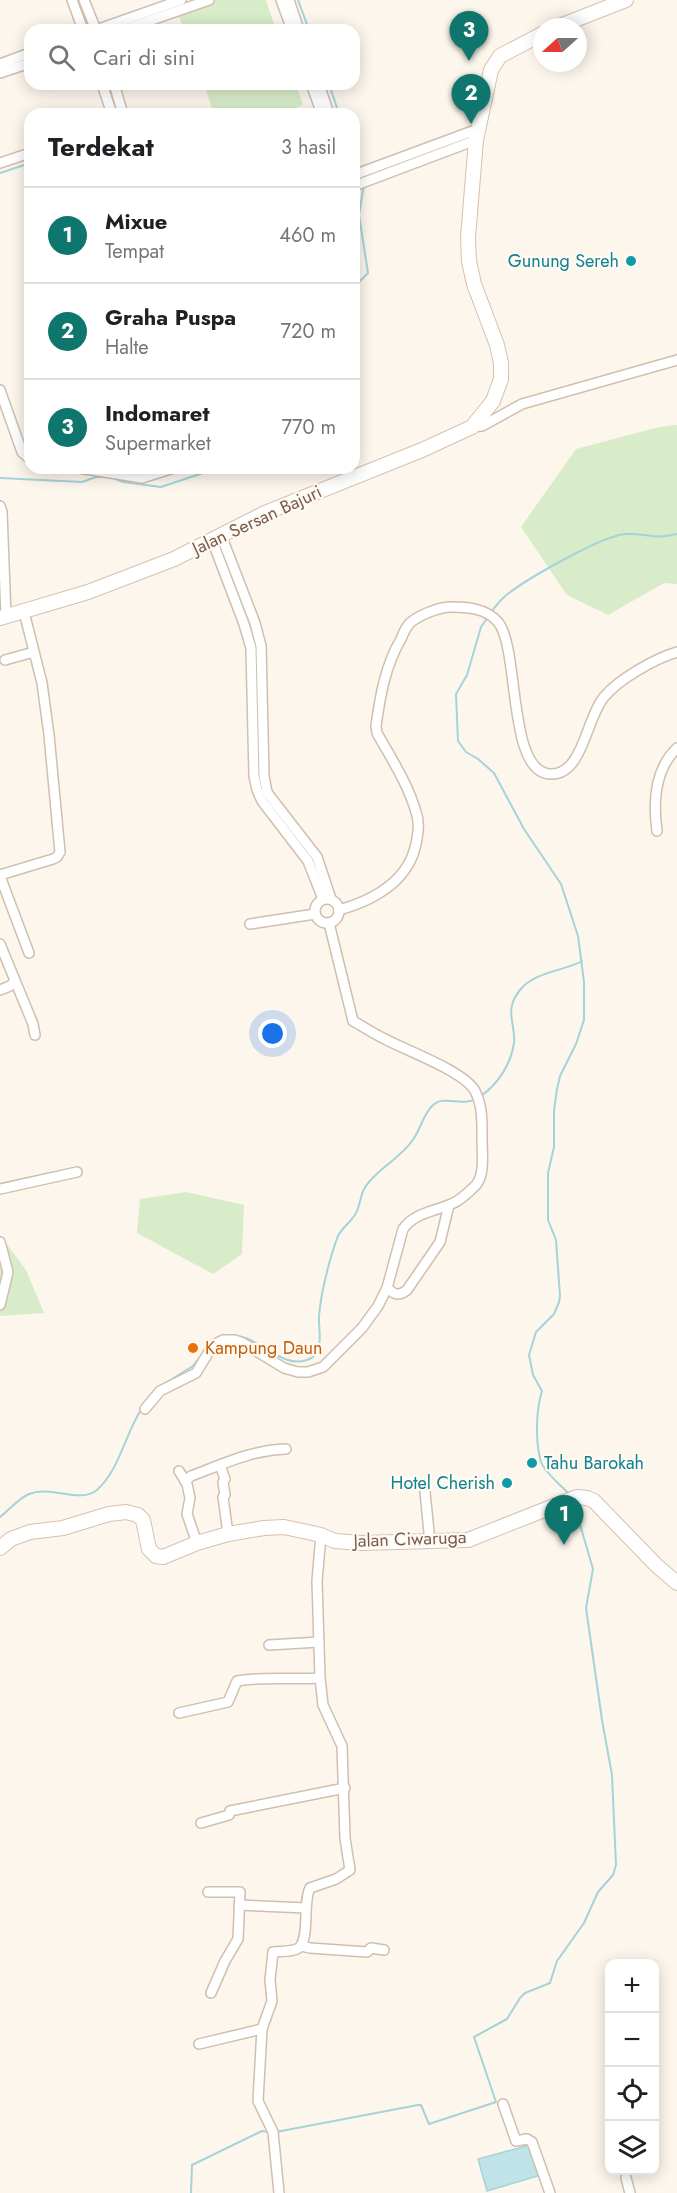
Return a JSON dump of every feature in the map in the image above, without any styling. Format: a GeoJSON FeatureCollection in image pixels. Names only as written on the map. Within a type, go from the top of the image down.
{"type":"FeatureCollection","features":[{"type":"Feature","properties":{"kind":"main road"},"geometry":{"type":"LineString","coordinates":[[580,18],[626,0]]}},
{"type":"Feature","properties":{"kind":"main road","name":"Jalan Sersan Bajuri"},"geometry":{"type":"LineString","coordinates":[[3,617],[118,581],[174,560],[265,513],[422,450],[472,427],[493,401],[501,379],[501,363],[497,345],[474,284],[469,261],[468,237],[477,134],[491,70],[500,57],[533,39]]}},
{"type":"Feature","properties":{"kind":"main road","name":"Jalan Ciwaruga"},"geometry":{"type":"LineString","coordinates":[[0,1548],[11,1539],[30,1532],[63,1528],[109,1514],[126,1512],[138,1515],[143,1520],[149,1549],[156,1556],[163,1557],[228,1534],[284,1527],[321,1535],[335,1541],[362,1544],[468,1540],[572,1499],[587,1498],[594,1501],[657,1566],[677,1582]]}},
{"type":"Feature","properties":{"kind":"street"},"geometry":{"type":"LineString","coordinates":[[72,0],[81,24]]}},
{"type":"Feature","properties":{"kind":"street"},"geometry":{"type":"LineString","coordinates":[[84,0],[94,24]]}},
{"type":"Feature","properties":{"kind":"street"},"geometry":{"type":"LineString","coordinates":[[113,24],[181,0]]}},
{"type":"Feature","properties":{"kind":"street"},"geometry":{"type":"LineString","coordinates":[[140,24],[209,0]]}},
{"type":"Feature","properties":{"kind":"street"},"geometry":{"type":"LineString","coordinates":[[281,0],[290,24]]}},
{"type":"Feature","properties":{"kind":"street"},"geometry":{"type":"LineString","coordinates":[[289,0],[298,24]]}},
{"type":"Feature","properties":{"kind":"street"},"geometry":{"type":"LineString","coordinates":[[0,64],[24,55]]}},
{"type":"Feature","properties":{"kind":"street"},"geometry":{"type":"LineString","coordinates":[[0,73],[24,65]]}},
{"type":"Feature","properties":{"kind":"street"},"geometry":{"type":"LineString","coordinates":[[104,90],[110,108]]}},
{"type":"Feature","properties":{"kind":"street"},"geometry":{"type":"LineString","coordinates":[[116,90],[121,108]]}},
{"type":"Feature","properties":{"kind":"street"},"geometry":{"type":"LineString","coordinates":[[313,90],[320,108]]}},
{"type":"Feature","properties":{"kind":"street"},"geometry":{"type":"LineString","coordinates":[[321,90],[327,108]]}},
{"type":"Feature","properties":{"kind":"street"},"geometry":{"type":"LineString","coordinates":[[360,180],[477,134]]}},
{"type":"Feature","properties":{"kind":"street"},"geometry":{"type":"LineString","coordinates":[[0,163],[24,157]]}},
{"type":"Feature","properties":{"kind":"street"},"geometry":{"type":"LineString","coordinates":[[472,427],[482,426],[522,404],[677,360]]}},
{"type":"Feature","properties":{"kind":"street"},"geometry":{"type":"LineString","coordinates":[[0,390],[24,446]]}},
{"type":"Feature","properties":{"kind":"street"},"geometry":{"type":"LineString","coordinates":[[117,474],[142,478],[155,474]]}},
{"type":"Feature","properties":{"kind":"street"},"geometry":{"type":"LineString","coordinates":[[140,474],[142,478]]}},
{"type":"Feature","properties":{"kind":"street"},"geometry":{"type":"LineString","coordinates":[[0,506],[3,617]]}},
{"type":"Feature","properties":{"kind":"street"},"geometry":{"type":"LineString","coordinates":[[217,538],[250,648],[254,776],[259,795],[308,861],[327,899],[337,904],[339,910],[337,919],[329,923],[321,922],[315,914],[316,905],[327,899]]}},
{"type":"Feature","properties":{"kind":"street"},"geometry":{"type":"LineString","coordinates":[[217,538],[255,623],[261,646],[264,776],[267,792],[317,857],[327,899]]}},
{"type":"Feature","properties":{"kind":"street"},"geometry":{"type":"LineString","coordinates":[[339,910],[375,897],[393,885],[406,869],[413,855],[419,827],[416,812],[397,768],[377,733],[376,726],[382,686],[397,646],[410,623],[440,607],[467,607],[487,612],[497,621],[505,635],[517,714],[528,759],[537,769],[548,774],[562,773],[575,761],[596,709],[604,696],[622,680],[666,655],[677,652]]}},
{"type":"Feature","properties":{"kind":"street"},"geometry":{"type":"LineString","coordinates":[[24,612],[42,683],[60,852],[53,859],[0,875],[28,953]]}},
{"type":"Feature","properties":{"kind":"street"},"geometry":{"type":"LineString","coordinates":[[4,660],[34,652]]}},
{"type":"Feature","properties":{"kind":"street"},"geometry":{"type":"LineString","coordinates":[[253,739],[264,740]]}},
{"type":"Feature","properties":{"kind":"street"},"geometry":{"type":"LineString","coordinates":[[657,831],[655,794],[661,773],[677,748]]}},
{"type":"Feature","properties":{"kind":"street"},"geometry":{"type":"LineString","coordinates":[[250,924],[315,914]]}},
{"type":"Feature","properties":{"kind":"street"},"geometry":{"type":"LineString","coordinates":[[145,1408],[160,1391],[196,1373],[213,1345],[223,1340],[243,1343],[291,1370],[308,1372],[323,1367],[362,1328],[378,1306],[387,1288],[406,1224],[426,1212],[449,1205],[461,1198],[476,1185],[482,1171],[482,1121],[474,1089],[462,1077],[353,1021],[329,923]]}},
{"type":"Feature","properties":{"kind":"street"},"geometry":{"type":"LineString","coordinates":[[0,944],[33,1024],[34,1035]]}},
{"type":"Feature","properties":{"kind":"street"},"geometry":{"type":"LineString","coordinates":[[0,990],[15,981]]}},
{"type":"Feature","properties":{"kind":"street"},"geometry":{"type":"LineString","coordinates":[[0,1189],[77,1172]]}},
{"type":"Feature","properties":{"kind":"street"},"geometry":{"type":"LineString","coordinates":[[387,1288],[395,1294],[401,1294],[406,1290],[440,1242],[449,1205]]}},
{"type":"Feature","properties":{"kind":"street"},"geometry":{"type":"LineString","coordinates":[[0,1242],[8,1272],[0,1305]]}},
{"type":"Feature","properties":{"kind":"street"},"geometry":{"type":"LineString","coordinates":[[185,1481],[191,1476],[247,1454],[286,1449]]}},
{"type":"Feature","properties":{"kind":"street"},"geometry":{"type":"LineString","coordinates":[[220,1465],[225,1479],[223,1505],[228,1534]]}},
{"type":"Feature","properties":{"kind":"street"},"geometry":{"type":"LineString","coordinates":[[179,1471],[190,1498],[188,1519],[198,1543]]}},
{"type":"Feature","properties":{"kind":"street"},"geometry":{"type":"LineString","coordinates":[[425,1492],[429,1542]]}},
{"type":"Feature","properties":{"kind":"street"},"geometry":{"type":"LineString","coordinates":[[279,2193],[273,2132],[258,2101],[262,2029],[272,2001],[270,1980],[273,1952],[295,1950],[301,1946],[304,1938],[306,1895],[310,1888],[336,1879],[350,1870],[345,1838],[342,1746],[322,1705],[317,1581],[321,1535]]}},
{"type":"Feature","properties":{"kind":"street"},"geometry":{"type":"LineString","coordinates":[[268,1645],[319,1642]]}},
{"type":"Feature","properties":{"kind":"street"},"geometry":{"type":"LineString","coordinates":[[178,1713],[228,1702],[237,1681],[260,1677],[296,1680],[320,1678]]}},
{"type":"Feature","properties":{"kind":"street"},"geometry":{"type":"LineString","coordinates":[[201,1822],[229,1815],[230,1811],[345,1788]]}},
{"type":"Feature","properties":{"kind":"street"},"geometry":{"type":"LineString","coordinates":[[208,1892],[240,1892],[238,1939],[211,1993]]}},
{"type":"Feature","properties":{"kind":"street"},"geometry":{"type":"LineString","coordinates":[[239,1905],[306,1908]]}},
{"type":"Feature","properties":{"kind":"street"},"geometry":{"type":"LineString","coordinates":[[301,1946],[368,1952],[372,1948],[384,1950]]}},
{"type":"Feature","properties":{"kind":"street"},"geometry":{"type":"LineString","coordinates":[[199,2044],[262,2029]]}},
{"type":"Feature","properties":{"kind":"street"},"geometry":{"type":"LineString","coordinates":[[503,2104],[516,2141],[527,2139],[532,2142],[550,2193]]}},
{"type":"Feature","properties":{"kind":"street"},"geometry":{"type":"LineString","coordinates":[[626,2178],[630,2193]]}},
{"type":"Feature","properties":{"kind":"green space"},"geometry":{"type":"Polygon","coordinates":[[[215,0],[266,0],[274,24],[182,24],[178,13],[215,0]]]}},
{"type":"Feature","properties":{"kind":"green space"},"geometry":{"type":"Polygon","coordinates":[[[206,90],[298,90],[303,105],[295,108],[212,108],[206,90]]]}},
{"type":"Feature","properties":{"kind":"green space"},"geometry":{"type":"Polygon","coordinates":[[[677,425],[677,584],[664,583],[608,615],[567,595],[521,527],[576,449],[659,427],[677,425]]]}},
{"type":"Feature","properties":{"kind":"green space"},"geometry":{"type":"Polygon","coordinates":[[[186,1192],[244,1205],[242,1254],[213,1274],[137,1233],[140,1199],[186,1192]]]}},
{"type":"Feature","properties":{"kind":"green space"},"geometry":{"type":"Polygon","coordinates":[[[0,1235],[26,1270],[44,1313],[0,1316],[0,1235]]]}},
{"type":"Feature","properties":{"kind":"water"},"geometry":{"type":"Polygon","coordinates":[[[530,2145],[541,2175],[487,2191],[478,2159],[530,2145]]]}},
{"type":"Feature","properties":{"kind":"waterway"},"geometry":{"type":"LineString","coordinates":[[298,0],[307,24]]}},
{"type":"Feature","properties":{"kind":"waterway"},"geometry":{"type":"LineString","coordinates":[[331,90],[337,108]]}},
{"type":"Feature","properties":{"kind":"waterway"},"geometry":{"type":"LineString","coordinates":[[0,173],[24,165]]}},
{"type":"Feature","properties":{"kind":"waterway"},"geometry":{"type":"LineString","coordinates":[[360,209],[364,184]]}},
{"type":"Feature","properties":{"kind":"waterway"},"geometry":{"type":"LineString","coordinates":[[360,221],[368,273],[360,281]]}},
{"type":"Feature","properties":{"kind":"waterway"},"geometry":{"type":"LineString","coordinates":[[0,478],[82,482],[96,477],[111,477],[123,482],[161,487],[200,474]]}},
{"type":"Feature","properties":{"kind":"waterway"},"geometry":{"type":"LineString","coordinates":[[491,612],[503,598],[527,581],[600,542],[626,534],[656,536],[677,534]]}},
{"type":"Feature","properties":{"kind":"waterway"},"geometry":{"type":"LineString","coordinates":[[488,617],[481,627],[467,675],[456,694],[458,741],[466,752],[494,773],[524,829],[561,884],[578,936],[584,982],[584,1020],[576,1044],[560,1076],[554,1111],[554,1147],[548,1173],[548,1220],[556,1240],[560,1296],[554,1314],[536,1332],[529,1355],[533,1375],[542,1391],[537,1426],[541,1462],[569,1494]]}},
{"type":"Feature","properties":{"kind":"waterway"},"geometry":{"type":"LineString","coordinates":[[481,1096],[498,1079],[510,1058],[514,1043],[512,1004],[520,990],[533,979],[582,961]]}},
{"type":"Feature","properties":{"kind":"waterway"},"geometry":{"type":"LineString","coordinates":[[226,1336],[247,1339],[287,1360],[297,1362],[313,1357],[319,1347],[321,1299],[334,1248],[340,1232],[355,1215],[366,1186],[407,1147],[432,1106],[442,1101],[465,1102],[476,1099]]}},
{"type":"Feature","properties":{"kind":"waterway"},"geometry":{"type":"LineString","coordinates":[[164,1384],[193,1366],[203,1353]]}},
{"type":"Feature","properties":{"kind":"waterway"},"geometry":{"type":"LineString","coordinates":[[148,1398],[156,1389]]}},
{"type":"Feature","properties":{"kind":"waterway"},"geometry":{"type":"LineString","coordinates":[[0,1517],[29,1494],[47,1492],[82,1495],[97,1490],[105,1482],[117,1462],[142,1408]]}},
{"type":"Feature","properties":{"kind":"waterway"},"geometry":{"type":"LineString","coordinates":[[276,2132],[418,2105],[421,2105],[429,2124],[496,2102],[474,2037],[507,2019],[525,1993],[550,1983],[557,1961],[584,1923],[598,1892],[613,1875],[616,1865],[612,1775],[586,1608],[593,1569],[574,1504]]}},
{"type":"Feature","properties":{"kind":"waterway"},"geometry":{"type":"LineString","coordinates":[[191,2193],[192,2165],[262,2131],[269,2132]]}},
{"type":"Feature","properties":{"kind":"place","name":"Indomaret"},"geometry":{"type":"Point","coordinates":[469,61]}},
{"type":"Feature","properties":{"kind":"place","name":"Graha Puspa"},"geometry":{"type":"Point","coordinates":[471,124]}},
{"type":"Feature","properties":{"kind":"place","name":"Gunung Sereh"},"geometry":{"type":"Point","coordinates":[631,261]}},
{"type":"Feature","properties":{"kind":"place","name":"Kampung Daun"},"geometry":{"type":"Point","coordinates":[193,1348]}},
{"type":"Feature","properties":{"kind":"place","name":"Tahu Barokah"},"geometry":{"type":"Point","coordinates":[532,1463]}},
{"type":"Feature","properties":{"kind":"place","name":"Hotel Cherish"},"geometry":{"type":"Point","coordinates":[507,1483]}},
{"type":"Feature","properties":{"kind":"place","name":"Mixue"},"geometry":{"type":"Point","coordinates":[564,1545]}}]}
